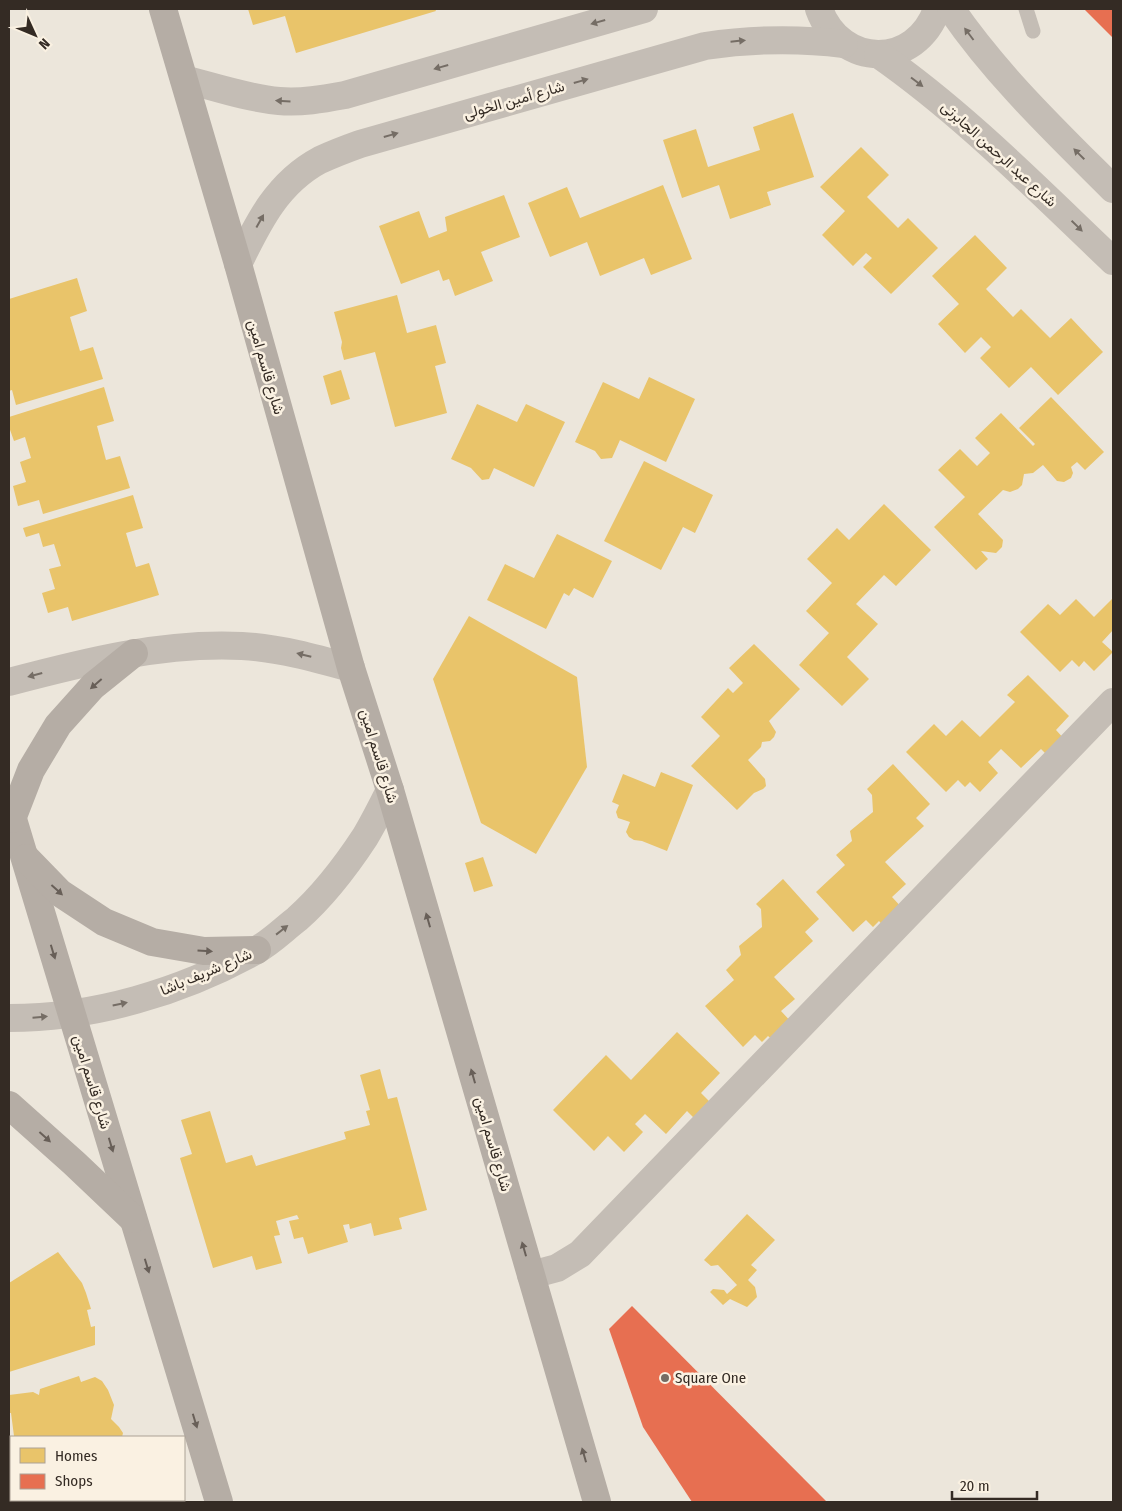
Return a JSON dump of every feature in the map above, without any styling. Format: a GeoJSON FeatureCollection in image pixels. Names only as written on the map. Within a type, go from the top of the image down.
{"type":"FeatureCollection","features":[{"type":"Feature","properties":{"kind":"main road","name":"شارع قاسم امين"},"geometry":{"type":"LineString","coordinates":[[163,9],[238,264],[351,668],[390,790],[598,1502]]}},
{"type":"Feature","properties":{"kind":"main road"},"geometry":{"type":"LineString","coordinates":[[11,812],[31,770],[58,725],[93,686],[134,653]]}},
{"type":"Feature","properties":{"kind":"main road","name":"شارع قاسم امين"},"geometry":{"type":"LineString","coordinates":[[11,812],[219,1502]]}},
{"type":"Feature","properties":{"kind":"main road"},"geometry":{"type":"LineString","coordinates":[[23,855],[60,893],[104,922],[144,939],[204,951],[257,950]]}},
{"type":"Feature","properties":{"kind":"main road"},"geometry":{"type":"LineString","coordinates":[[9,1105],[133,1219]]}},
{"type":"Feature","properties":{"kind":"street"},"geometry":{"type":"LineString","coordinates":[[184,78],[250,96],[279,101],[323,99],[345,95],[644,9]]}},
{"type":"Feature","properties":{"kind":"street"},"geometry":{"type":"LineString","coordinates":[[819,9],[824,23],[833,35],[844,44],[866,53],[878,54],[898,50],[916,41],[926,31],[937,9]]}},
{"type":"Feature","properties":{"kind":"street"},"geometry":{"type":"LineString","coordinates":[[951,9],[975,42],[1014,89],[1113,189]]}},
{"type":"Feature","properties":{"kind":"street","name":"شارع أمين الخولى"},"geometry":{"type":"LineString","coordinates":[[238,264],[261,218],[286,185],[302,171],[320,160],[360,144],[705,46],[740,40],[774,39],[810,40],[844,44]]}},
{"type":"Feature","properties":{"kind":"street","name":"شارع عبد الرحمن الجابرتى"},"geometry":{"type":"LineString","coordinates":[[878,54],[962,118],[1113,261]]}},
{"type":"Feature","properties":{"kind":"street"},"geometry":{"type":"LineString","coordinates":[[9,682],[134,653],[189,646],[244,646],[298,654],[351,668]]}},
{"type":"Feature","properties":{"kind":"street"},"geometry":{"type":"LineString","coordinates":[[531,1275],[557,1268],[580,1254],[1113,702]]}},
{"type":"Feature","properties":{"kind":"street","name":"شارع شريف باشا"},"geometry":{"type":"LineString","coordinates":[[9,1018],[72,1014],[132,1002],[194,980],[257,950],[298,918],[334,880],[365,837],[390,790]]}},
{"type":"Feature","properties":{"kind":"lane"},"geometry":{"type":"LineString","coordinates":[[1026,9],[1033,31]]}},
{"type":"Feature","properties":{"kind":"building: Homes"},"geometry":{"type":"Polygon","coordinates":[[[248,9],[435,9],[436,11],[296,53],[285,16],[253,25],[248,9]]]}},
{"type":"Feature","properties":{"kind":"building: Homes"},"geometry":{"type":"Polygon","coordinates":[[[793,113],[814,177],[767,192],[771,205],[730,219],[719,185],[682,198],[663,140],[696,129],[708,167],[760,150],[753,127],[793,113]]]}},
{"type":"Feature","properties":{"kind":"building: Homes"},"geometry":{"type":"Polygon","coordinates":[[[861,147],[889,175],[867,197],[898,228],[908,218],[938,248],[891,294],[863,267],[872,258],[866,253],[853,266],[822,235],[845,211],[820,187],[861,147]]]}},
{"type":"Feature","properties":{"kind":"building: Homes"},"geometry":{"type":"Polygon","coordinates":[[[663,185],[692,259],[651,275],[644,258],[600,276],[587,242],[550,257],[528,203],[567,187],[580,218],[663,185]]]}},
{"type":"Feature","properties":{"kind":"building: Homes"},"geometry":{"type":"Polygon","coordinates":[[[504,195],[520,237],[481,252],[493,281],[455,296],[449,279],[443,281],[439,270],[401,284],[379,226],[419,211],[429,238],[447,231],[445,217],[504,195]]]}},
{"type":"Feature","properties":{"kind":"building: Homes"},"geometry":{"type":"Polygon","coordinates":[[[975,235],[1007,268],[986,289],[1013,317],[1021,309],[1050,338],[1071,318],[1103,352],[1058,395],[1031,367],[1009,388],[980,358],[991,347],[981,337],[965,353],[938,324],[959,304],[932,276],[975,235]]]}},
{"type":"Feature","properties":{"kind":"building: Homes"},"geometry":{"type":"Polygon","coordinates":[[[77,278],[87,311],[70,317],[80,351],[93,347],[103,379],[16,405],[12,390],[9,391],[9,299],[77,278]]]}},
{"type":"Feature","properties":{"kind":"building: Homes"},"geometry":{"type":"Polygon","coordinates":[[[397,295],[407,333],[436,325],[446,363],[435,366],[447,413],[395,427],[375,352],[344,360],[341,348],[342,342],[334,312],[397,295]]]}},
{"type":"Feature","properties":{"kind":"building: Homes"},"geometry":{"type":"Polygon","coordinates":[[[341,370],[350,399],[331,405],[323,376],[341,370]]]}},
{"type":"Feature","properties":{"kind":"building: Homes"},"geometry":{"type":"Polygon","coordinates":[[[649,377],[695,399],[666,462],[620,440],[612,458],[601,459],[595,451],[575,442],[603,382],[639,399],[649,377]]]}},
{"type":"Feature","properties":{"kind":"building: Homes"},"geometry":{"type":"Polygon","coordinates":[[[104,387],[114,421],[97,426],[106,460],[120,456],[130,488],[43,514],[39,500],[18,506],[13,486],[26,482],[20,462],[31,458],[25,437],[14,441],[9,427],[9,417],[104,387]]]}},
{"type":"Feature","properties":{"kind":"building: Homes"},"geometry":{"type":"Polygon","coordinates":[[[1051,397],[1104,452],[1085,470],[1077,462],[1071,467],[1073,473],[1071,478],[1064,482],[1057,481],[1043,465],[1033,473],[1024,474],[1022,485],[1018,489],[1010,492],[1003,490],[978,514],[1003,540],[1002,547],[996,553],[981,551],[988,559],[976,570],[934,527],[965,497],[938,470],[960,449],[977,466],[990,453],[975,438],[1001,413],[1033,446],[1035,444],[1019,428],[1051,397]]]}},
{"type":"Feature","properties":{"kind":"building: Homes"},"geometry":{"type":"Polygon","coordinates":[[[477,404],[517,422],[526,404],[565,422],[534,487],[494,468],[489,479],[482,480],[471,468],[451,459],[477,404]]]}},
{"type":"Feature","properties":{"kind":"building: Homes"},"geometry":{"type":"Polygon","coordinates":[[[644,461],[713,495],[695,533],[683,527],[661,570],[604,541],[644,461]]]}},
{"type":"Feature","properties":{"kind":"building: Homes"},"geometry":{"type":"Polygon","coordinates":[[[133,495],[143,528],[126,533],[136,567],[149,563],[159,595],[72,621],[68,607],[48,613],[42,593],[55,589],[49,569],[61,566],[54,544],[43,547],[39,533],[26,537],[23,528],[133,495]]]}},
{"type":"Feature","properties":{"kind":"building: Homes"},"geometry":{"type":"Polygon","coordinates":[[[884,504],[931,550],[896,586],[884,575],[856,604],[878,624],[847,657],[869,679],[842,706],[799,665],[829,633],[806,611],[832,583],[807,559],[837,528],[849,540],[884,504]]]}},
{"type":"Feature","properties":{"kind":"building: Homes"},"geometry":{"type":"Polygon","coordinates":[[[557,534],[612,561],[593,598],[574,588],[569,596],[564,593],[546,629],[487,600],[505,564],[534,578],[557,534]]]}},
{"type":"Feature","properties":{"kind":"building: Homes"},"geometry":{"type":"Polygon","coordinates":[[[1113,598],[1113,630],[1102,642],[1113,652],[1094,671],[1084,661],[1079,667],[1072,660],[1060,672],[1020,632],[1048,604],[1060,615],[1076,599],[1094,617],[1113,598]]]}},
{"type":"Feature","properties":{"kind":"building: Homes"},"geometry":{"type":"Polygon","coordinates":[[[469,616],[577,677],[587,767],[536,854],[481,823],[433,679],[469,616]]]}},
{"type":"Feature","properties":{"kind":"building: Homes"},"geometry":{"type":"Polygon","coordinates":[[[754,644],[800,689],[769,721],[776,732],[774,737],[770,741],[762,742],[761,747],[748,760],[765,779],[766,786],[754,793],[737,810],[691,766],[720,736],[701,717],[728,688],[733,693],[743,683],[729,668],[754,644]]]}},
{"type":"Feature","properties":{"kind":"building: Homes"},"geometry":{"type":"Polygon","coordinates":[[[1028,675],[1069,716],[1056,730],[1066,741],[1049,757],[1041,749],[1021,768],[1001,749],[988,762],[998,773],[980,792],[970,782],[965,787],[958,780],[946,792],[906,752],[934,724],[946,736],[962,720],[980,737],[1015,702],[1007,695],[1028,675]]]}},
{"type":"Feature","properties":{"kind":"building: Homes"},"geometry":{"type":"Polygon","coordinates":[[[893,764],[930,804],[916,818],[924,826],[885,862],[906,884],[892,897],[904,910],[885,928],[879,921],[873,927],[866,920],[853,932],[816,892],[845,865],[836,855],[852,841],[850,831],[873,812],[872,795],[867,789],[893,764]]]}},
{"type":"Feature","properties":{"kind":"building: Homes"},"geometry":{"type":"Polygon","coordinates":[[[661,772],[693,785],[667,851],[629,837],[626,832],[630,822],[618,818],[616,812],[619,805],[612,802],[623,774],[655,787],[661,772]]]}},
{"type":"Feature","properties":{"kind":"building: Homes"},"geometry":{"type":"Polygon","coordinates":[[[483,857],[493,886],[474,892],[465,863],[483,857]]]}},
{"type":"Feature","properties":{"kind":"building: Homes"},"geometry":{"type":"Polygon","coordinates":[[[783,879],[819,919],[805,932],[813,941],[774,977],[795,999],[781,1011],[794,1025],[775,1042],[768,1036],[762,1042],[755,1035],[743,1047],[705,1006],[734,980],[726,970],[741,955],[739,946],[762,927],[761,909],[756,904],[783,879]]]}},
{"type":"Feature","properties":{"kind":"building: Homes"},"geometry":{"type":"Polygon","coordinates":[[[677,1032],[720,1073],[701,1093],[713,1105],[697,1121],[687,1111],[666,1134],[645,1114],[635,1124],[643,1132],[624,1152],[608,1136],[594,1151],[553,1110],[606,1055],[631,1080],[677,1032]]]}},
{"type":"Feature","properties":{"kind":"building: Homes"},"geometry":{"type":"Polygon","coordinates":[[[380,1069],[388,1099],[397,1097],[427,1210],[399,1218],[402,1229],[374,1236],[371,1223],[350,1229],[349,1224],[343,1225],[348,1242],[308,1254],[303,1237],[294,1239],[289,1221],[299,1219],[297,1215],[276,1221],[280,1235],[274,1236],[282,1263],[256,1270],[252,1256],[213,1268],[180,1158],[192,1154],[181,1120],[210,1111],[226,1163],[252,1155],[256,1166],[346,1139],[344,1132],[370,1125],[366,1111],[370,1110],[360,1075],[380,1069]]]}},
{"type":"Feature","properties":{"kind":"building: Homes"},"geometry":{"type":"Polygon","coordinates":[[[747,1214],[775,1240],[751,1265],[757,1270],[748,1280],[755,1287],[757,1297],[747,1307],[730,1299],[723,1305],[710,1292],[713,1289],[724,1290],[727,1294],[737,1285],[718,1265],[711,1266],[704,1260],[747,1214]]]}},
{"type":"Feature","properties":{"kind":"building: Homes"},"geometry":{"type":"Polygon","coordinates":[[[58,1252],[82,1283],[86,1293],[91,1309],[87,1310],[91,1327],[95,1326],[95,1345],[9,1372],[9,1283],[58,1252]]]}},
{"type":"Feature","properties":{"kind":"building: Homes"},"geometry":{"type":"Polygon","coordinates":[[[79,1376],[81,1382],[95,1377],[102,1381],[114,1405],[111,1419],[123,1433],[122,1436],[14,1436],[11,1413],[9,1413],[9,1395],[33,1392],[39,1395],[40,1389],[79,1376]]]}},
{"type":"Feature","properties":{"kind":"building: Shops"},"geometry":{"type":"Polygon","coordinates":[[[1084,9],[1113,9],[1113,38],[1084,9]]]}},
{"type":"Feature","properties":{"kind":"building: Shops","name":"Square One"},"geometry":{"type":"Polygon","coordinates":[[[632,1306],[827,1502],[692,1502],[643,1427],[609,1329],[632,1306]]]}},
{"type":"Feature","properties":{"kind":"place","name":"Square One"},"geometry":{"type":"Point","coordinates":[665,1378]}}]}
